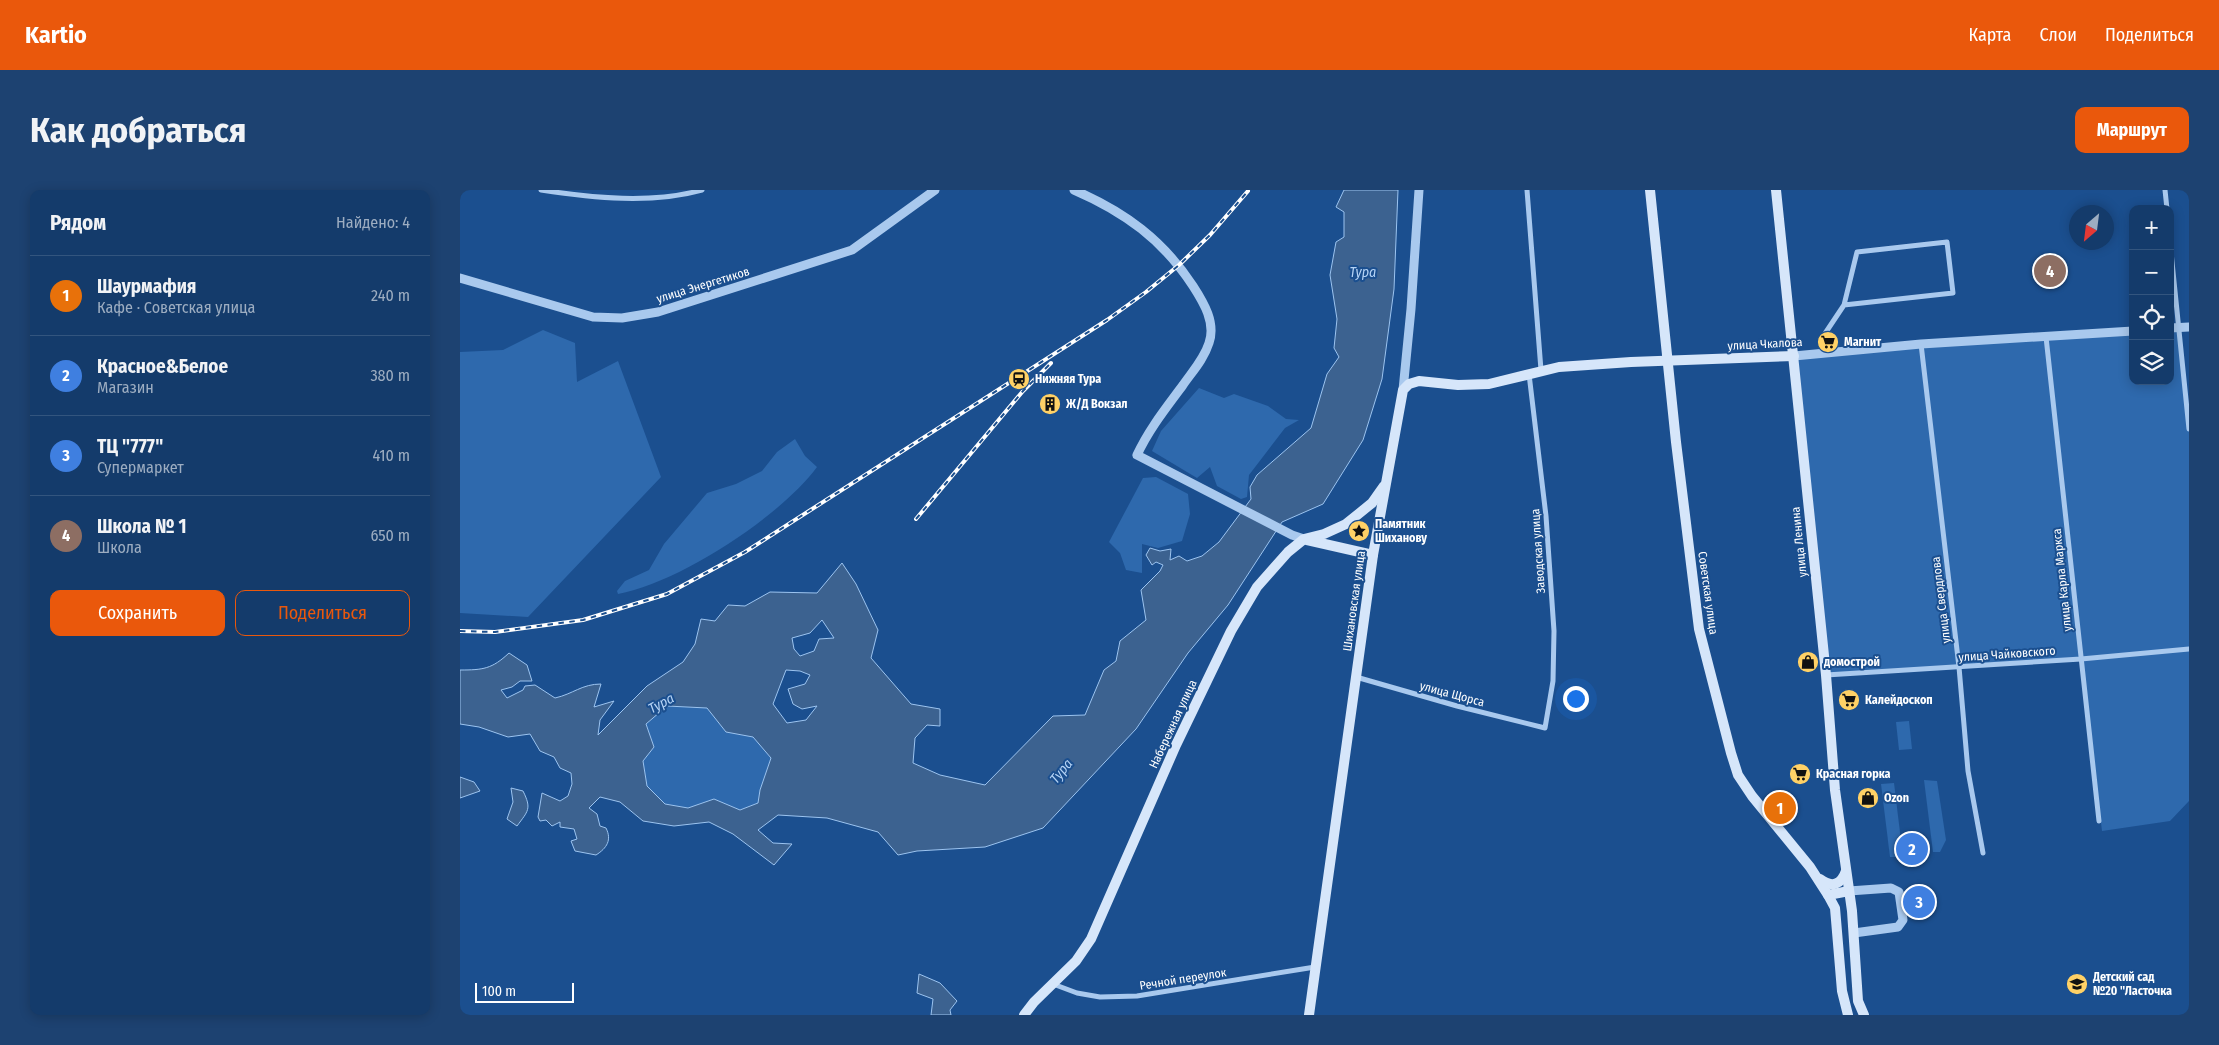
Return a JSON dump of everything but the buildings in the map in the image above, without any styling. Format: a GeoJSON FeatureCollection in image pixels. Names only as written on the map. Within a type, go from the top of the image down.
{"type":"FeatureCollection","features":[{"type":"Feature","properties":{"kind":"main road","name":"Советская улица"},"geometry":{"type":"LineString","coordinates":[[1650,190],[1676,442],[1699,630],[1738,775],[1752,796],[1817,876],[1835,908],[1845,1009]]}},
{"type":"Feature","properties":{"kind":"main road","name":"улица Ленина"},"geometry":{"type":"LineString","coordinates":[[1776,190],[1826,675],[1835,790],[1854,933],[1858,1002],[1864,1015]]}},
{"type":"Feature","properties":{"kind":"main road","name":"улица Чкалова"},"geometry":{"type":"LineString","coordinates":[[1403,390],[1409,384],[1419,381],[1458,385],[1489,384],[1541,370],[1631,362],[1794,356]]}},
{"type":"Feature","properties":{"kind":"main road","name":"Шихановская улица"},"geometry":{"type":"LineString","coordinates":[[1309,1015],[1373,556],[1403,390]]}},
{"type":"Feature","properties":{"kind":"main road","name":"Набережная улица"},"geometry":{"type":"LineString","coordinates":[[1024,1015],[1034,1002],[1076,961],[1091,939],[1176,745],[1256,586],[1272,568],[1304,539],[1324,534],[1353,519],[1372,503],[1386,483]]}},
{"type":"Feature","properties":{"kind":"main road"},"geometry":{"type":"LineString","coordinates":[[1304,539],[1373,556]]}},
{"type":"Feature","properties":{"kind":"main road"},"geometry":{"type":"LineString","coordinates":[[1817,876],[1831,885],[1838,884],[1843,880],[1846,870]]}},
{"type":"Feature","properties":{"kind":"main road"},"geometry":{"type":"LineString","coordinates":[[1828,894],[1849,891]]}},
{"type":"Feature","properties":{"kind":"main road"},"geometry":{"type":"LineString","coordinates":[[1838,935],[1854,933]]}},
{"type":"Feature","properties":{"kind":"main road"},"geometry":{"type":"LineString","coordinates":[[1845,1009],[1850,1001],[1858,1002]]}},
{"type":"Feature","properties":{"kind":"street"},"geometry":{"type":"LineString","coordinates":[[541,190],[576,196],[636,198],[685,195],[702,190]]}},
{"type":"Feature","properties":{"kind":"street","name":"улица Энергетиков"},"geometry":{"type":"LineString","coordinates":[[460,278],[593,318],[622,318],[658,312],[852,250],[935,190]]}},
{"type":"Feature","properties":{"kind":"street"},"geometry":{"type":"LineString","coordinates":[[1074,190],[1139,226],[1156,239],[1179,265],[1204,303],[1210,319],[1210,341],[1200,362],[1151,428],[1137,455],[1292,535],[1304,539]]}},
{"type":"Feature","properties":{"kind":"street","name":"Шихановская улица"},"geometry":{"type":"LineString","coordinates":[[1403,390],[1411,309],[1419,190]]}},
{"type":"Feature","properties":{"kind":"street"},"geometry":{"type":"LineString","coordinates":[[1527,190],[1541,370]]}},
{"type":"Feature","properties":{"kind":"street"},"geometry":{"type":"LineString","coordinates":[[2165,190],[2167,205]]}},
{"type":"Feature","properties":{"kind":"street"},"geometry":{"type":"LineString","coordinates":[[1823,353],[1822,338],[1844,305],[1858,252],[1947,242],[1953,292],[1844,305]]}},
{"type":"Feature","properties":{"kind":"street"},"geometry":{"type":"LineString","coordinates":[[2170,250],[2175,328],[2189,429]]}},
{"type":"Feature","properties":{"kind":"street"},"geometry":{"type":"LineString","coordinates":[[2175,328],[2189,326]]}},
{"type":"Feature","properties":{"kind":"street","name":"улица Чкалова"},"geometry":{"type":"LineString","coordinates":[[1794,356],[1921,344],[2129,330]]}},
{"type":"Feature","properties":{"kind":"street","name":"улица Карла Маркса"},"geometry":{"type":"LineString","coordinates":[[2046,337],[2099,821]]}},
{"type":"Feature","properties":{"kind":"street","name":"улица Свердлова"},"geometry":{"type":"LineString","coordinates":[[1921,344],[1960,667],[1968,771],[1983,853]]}},
{"type":"Feature","properties":{"kind":"street","name":"Заводская улица"},"geometry":{"type":"LineString","coordinates":[[1529,373],[1546,516],[1554,631],[1554,680],[1545,728]]}},
{"type":"Feature","properties":{"kind":"street","name":"улица Чайковского"},"geometry":{"type":"LineString","coordinates":[[1826,675],[2081,659],[2189,649]]}},
{"type":"Feature","properties":{"kind":"street","name":"улица Щорса"},"geometry":{"type":"LineString","coordinates":[[1355,676],[1457,706],[1545,728]]}},
{"type":"Feature","properties":{"kind":"street"},"geometry":{"type":"LineString","coordinates":[[1849,891],[1896,889],[1899,892],[1903,920],[1898,928],[1854,933]]}},
{"type":"Feature","properties":{"kind":"street","name":"Речной переулок"},"geometry":{"type":"LineString","coordinates":[[1053,984],[1078,993],[1100,997],[1137,996],[1316,967]]}},
{"type":"Feature","properties":{"kind":"shaded area"},"geometry":{"type":"Polygon","coordinates":[[[2179,327],[2189,429],[2189,801],[2170,821],[2102,831],[2081,659],[1826,675],[1794,356],[2129,331],[2129,385],[2174,385],[2174,328],[2179,327]]]}},
{"type":"Feature","properties":{"kind":"shaded area"},"geometry":{"type":"Polygon","coordinates":[[[543,330],[575,343],[577,382],[618,361],[661,477],[528,617],[460,613],[460,352],[503,350],[543,330]]]}},
{"type":"Feature","properties":{"kind":"shaded area"},"geometry":{"type":"Polygon","coordinates":[[[1199,388],[1224,398],[1234,394],[1268,406],[1286,419],[1299,420],[1285,428],[1249,475],[1247,497],[1241,499],[1217,486],[1210,467],[1197,478],[1152,451],[1161,431],[1199,388]]]}},
{"type":"Feature","properties":{"kind":"shaded area"},"geometry":{"type":"Polygon","coordinates":[[[795,439],[805,456],[817,467],[779,506],[754,526],[698,562],[670,577],[618,594],[617,591],[625,581],[649,570],[664,544],[707,493],[736,484],[762,471],[777,452],[795,439]]]}},
{"type":"Feature","properties":{"kind":"shaded area"},"geometry":{"type":"Polygon","coordinates":[[[1156,477],[1188,494],[1190,514],[1182,541],[1158,548],[1142,544],[1142,573],[1126,570],[1120,553],[1109,542],[1143,478],[1156,477]]]}},
{"type":"Feature","properties":{"kind":"shaded area"},"geometry":{"type":"Polygon","coordinates":[[[667,706],[707,708],[726,732],[753,737],[771,758],[760,790],[758,803],[740,810],[714,799],[688,808],[665,804],[647,786],[643,761],[654,747],[646,724],[667,706]]]}},
{"type":"Feature","properties":{"kind":"shaded area"},"geometry":{"type":"Polygon","coordinates":[[[1909,721],[1912,749],[1899,750],[1896,722],[1909,721]]]}},
{"type":"Feature","properties":{"kind":"shaded area"},"geometry":{"type":"Polygon","coordinates":[[[1924,780],[1937,781],[1946,840],[1940,852],[1933,852],[1924,780]]]}},
{"type":"Feature","properties":{"kind":"shaded area"},"geometry":{"type":"Polygon","coordinates":[[[1894,783],[1903,857],[1890,857],[1881,784],[1894,783]]]}},
{"type":"Feature","properties":{"kind":"water","name":"Тура"},"geometry":{"type":"Polygon","coordinates":[[[1344,190],[1398,190],[1394,289],[1382,379],[1363,440],[1323,504],[1282,522],[1228,605],[1188,653],[1136,729],[1043,828],[985,847],[917,851],[898,855],[878,832],[827,818],[778,815],[758,830],[773,843],[792,844],[774,865],[733,834],[709,822],[674,826],[643,821],[620,802],[600,797],[589,808],[597,814],[600,826],[606,828],[609,836],[606,847],[596,855],[575,851],[571,841],[577,839],[574,829],[560,827],[560,822],[552,826],[546,820],[540,821],[538,817],[542,793],[560,801],[568,796],[572,784],[571,773],[560,768],[554,757],[540,751],[530,734],[508,737],[479,727],[460,724],[460,670],[487,668],[509,653],[527,665],[532,681],[520,681],[512,687],[501,690],[507,698],[523,690],[525,686],[535,685],[555,698],[583,687],[601,684],[594,707],[614,701],[600,720],[598,735],[647,686],[683,662],[695,644],[701,619],[715,621],[728,605],[745,606],[770,592],[817,593],[842,563],[856,584],[878,630],[871,658],[911,704],[940,709],[940,726],[927,725],[915,738],[913,763],[940,775],[985,785],[1053,716],[1085,715],[1104,670],[1116,661],[1120,641],[1146,620],[1141,590],[1160,571],[1163,565],[1156,562],[1152,565],[1146,555],[1150,548],[1160,551],[1171,549],[1170,560],[1179,556],[1187,561],[1202,556],[1219,542],[1251,499],[1250,487],[1257,475],[1311,428],[1327,374],[1339,357],[1334,348],[1337,319],[1330,275],[1336,242],[1344,237],[1344,212],[1336,207],[1344,190]],[[822,620],[810,633],[792,638],[794,649],[800,656],[814,651],[819,639],[834,638],[822,620]],[[786,670],[773,704],[787,723],[806,720],[817,706],[802,709],[793,704],[788,689],[805,684],[810,675],[800,671],[786,670]],[[667,706],[646,724],[654,747],[643,761],[647,786],[665,804],[688,808],[714,799],[740,810],[758,803],[760,790],[771,758],[753,737],[726,732],[707,708],[667,706]]]}},
{"type":"Feature","properties":{"kind":"water"},"geometry":{"type":"Polygon","coordinates":[[[460,777],[474,782],[480,791],[460,798],[460,777]]]}},
{"type":"Feature","properties":{"kind":"water"},"geometry":{"type":"Polygon","coordinates":[[[511,788],[523,791],[528,806],[528,810],[517,826],[507,819],[513,802],[511,788]]]}},
{"type":"Feature","properties":{"kind":"water"},"geometry":{"type":"Polygon","coordinates":[[[919,974],[940,983],[957,1001],[950,1010],[951,1015],[931,1015],[933,999],[917,993],[919,974]]]}},
{"type":"Feature","properties":{"kind":"railway"},"geometry":{"type":"LineString","coordinates":[[460,631],[495,632],[583,620],[667,594],[745,552],[1107,320],[1179,265],[1210,235],[1248,191]]}},
{"type":"Feature","properties":{"kind":"railway"},"geometry":{"type":"LineString","coordinates":[[916,519],[1023,391],[1051,363]]}},
{"type":"Feature","properties":{"kind":"place","name":"Школа № 1"},"geometry":{"type":"Point","coordinates":[2050,271]}},
{"type":"Feature","properties":{"kind":"place","name":"Магнит"},"geometry":{"type":"Point","coordinates":[1828,342]}},
{"type":"Feature","properties":{"kind":"place","name":"Нижняя Тура"},"geometry":{"type":"Point","coordinates":[1019,379]}},
{"type":"Feature","properties":{"kind":"place","name":"Ж/Д Вокзал"},"geometry":{"type":"Point","coordinates":[1050,404]}},
{"type":"Feature","properties":{"kind":"place","name":"Памятник Шиханову"},"geometry":{"type":"Point","coordinates":[1359,531]}},
{"type":"Feature","properties":{"kind":"place","name":"домострой"},"geometry":{"type":"Point","coordinates":[1808,662]}},
{"type":"Feature","properties":{"kind":"place","name":"Калейдоскоп"},"geometry":{"type":"Point","coordinates":[1849,700]}},
{"type":"Feature","properties":{"kind":"place","name":"Красная горка"},"geometry":{"type":"Point","coordinates":[1800,774]}},
{"type":"Feature","properties":{"kind":"place","name":"Ozon"},"geometry":{"type":"Point","coordinates":[1868,798]}},
{"type":"Feature","properties":{"kind":"place","name":"Шаурмафия"},"geometry":{"type":"Point","coordinates":[1780,808]}},
{"type":"Feature","properties":{"kind":"place","name":"Красное&Белое"},"geometry":{"type":"Point","coordinates":[1912,849]}},
{"type":"Feature","properties":{"kind":"place","name":"ТЦ \"777\""},"geometry":{"type":"Point","coordinates":[1919,902]}},
{"type":"Feature","properties":{"kind":"place","name":"Детский сад №20 \"Ласточка"},"geometry":{"type":"Point","coordinates":[2077,984]}}]}
